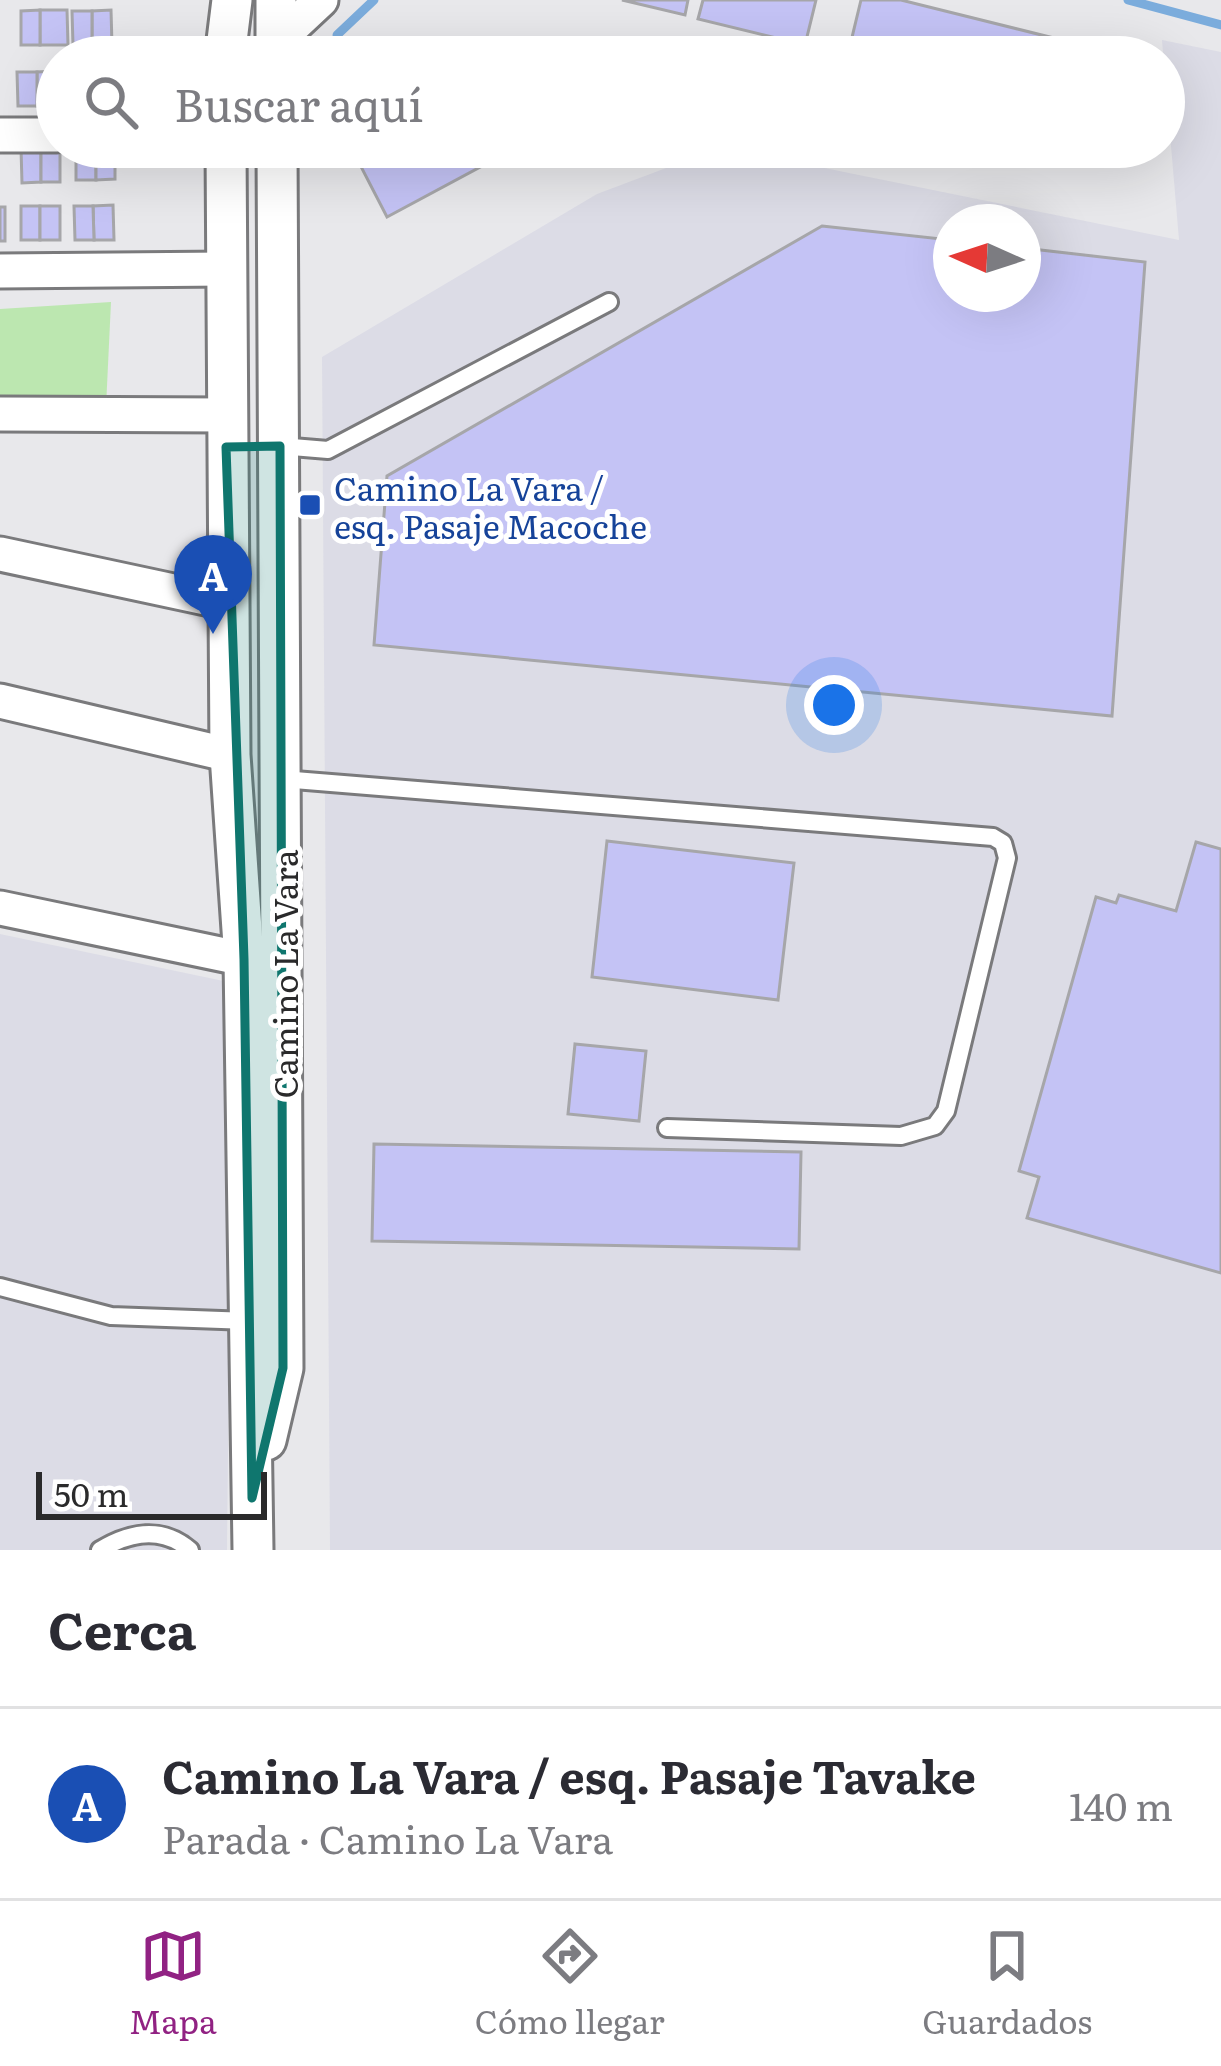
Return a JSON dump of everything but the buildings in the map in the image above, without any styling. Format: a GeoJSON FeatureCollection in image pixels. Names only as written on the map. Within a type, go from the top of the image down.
{"type":"FeatureCollection","features":[{"type":"Feature","properties":{"kind":"street"},"geometry":{"type":"LineString","coordinates":[[228,36],[232,0]]}},
{"type":"Feature","properties":{"kind":"street"},"geometry":{"type":"LineString","coordinates":[[275,36],[276,0]]}},
{"type":"Feature","properties":{"kind":"street"},"geometry":{"type":"LineString","coordinates":[[288,36],[321,0]]}},
{"type":"Feature","properties":{"kind":"street"},"geometry":{"type":"LineString","coordinates":[[0,135],[36,135]]}},
{"type":"Feature","properties":{"kind":"street","name":"Camino La Vara"},"geometry":{"type":"LineString","coordinates":[[226,168],[230,755],[244,959],[253,1550]]}},
{"type":"Feature","properties":{"kind":"street","name":"Camino La Vara"},"geometry":{"type":"LineString","coordinates":[[252,1498],[283,1368],[285,968],[277,168]]}},
{"type":"Feature","properties":{"kind":"street"},"geometry":{"type":"LineString","coordinates":[[0,271],[226,269]]}},
{"type":"Feature","properties":{"kind":"street"},"geometry":{"type":"LineString","coordinates":[[0,414],[226,431],[280,446]]}},
{"type":"Feature","properties":{"kind":"street"},"geometry":{"type":"LineString","coordinates":[[0,554],[229,602]]}},
{"type":"Feature","properties":{"kind":"street"},"geometry":{"type":"LineString","coordinates":[[0,701],[230,755]]}},
{"type":"Feature","properties":{"kind":"street"},"geometry":{"type":"LineString","coordinates":[[0,908],[285,968]]}},
{"type":"Feature","properties":{"kind":"lane"},"geometry":{"type":"LineString","coordinates":[[280,446],[328,450],[609,302]]}},
{"type":"Feature","properties":{"kind":"lane"},"geometry":{"type":"LineString","coordinates":[[282,779],[993,837],[1003,843],[1007,858],[946,1111],[935,1126],[901,1136],[667,1128]]}},
{"type":"Feature","properties":{"kind":"lane"},"geometry":{"type":"LineString","coordinates":[[0,1288],[111,1316],[249,1321]]}},
{"type":"Feature","properties":{"kind":"lane"},"geometry":{"type":"LineString","coordinates":[[100,1550],[127,1538],[164,1533],[190,1550]]}},
{"type":"Feature","properties":{"kind":"highlighted area"},"geometry":{"type":"Polygon","coordinates":[[[280,446],[283,1368],[252,1498],[244,959],[226,447],[280,446]]]}},
{"type":"Feature","properties":{"kind":"shaded area"},"geometry":{"type":"Polygon","coordinates":[[[1185,45],[1221,52],[1221,1550],[330,1550],[322,357],[597,194],[666,168],[824,168],[1002,204],[933,204],[933,312],[1041,312],[1041,212],[1179,240],[1173,168],[1185,168],[1185,45]]]}},
{"type":"Feature","properties":{"kind":"shaded area"},"geometry":{"type":"Polygon","coordinates":[[[0,934],[233,983],[227,1550],[0,1550],[0,934]]]}},
{"type":"Feature","properties":{"kind":"green space"},"geometry":{"type":"Polygon","coordinates":[[[111,302],[106,407],[0,411],[0,309],[111,302]]]}},
{"type":"Feature","properties":{"kind":"waterway"},"geometry":{"type":"LineString","coordinates":[[337,35],[374,0]]}},
{"type":"Feature","properties":{"kind":"waterway"},"geometry":{"type":"LineString","coordinates":[[1128,0],[1221,25]]}},
{"type":"Feature","properties":{"kind":"place","name":"Camino La Vara / esq. Pasaje Macoche"},"geometry":{"type":"Point","coordinates":[310,505]}},
{"type":"Feature","properties":{"kind":"place","name":"Camino La Vara / esq. Pasaje Tavake"},"geometry":{"type":"Point","coordinates":[213,634]}}]}
